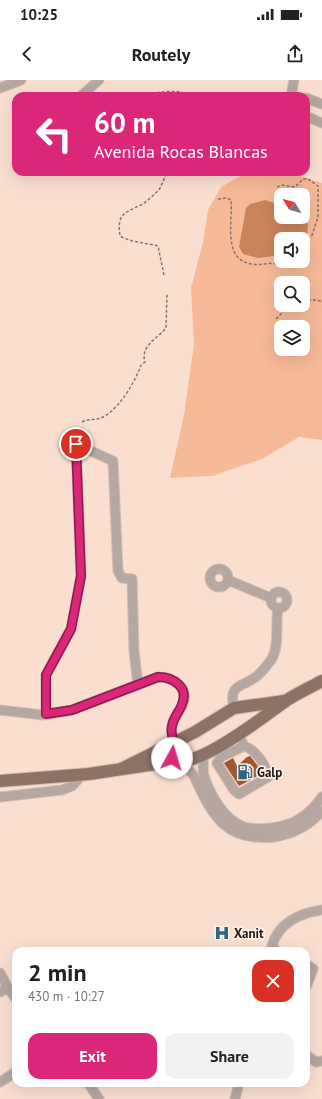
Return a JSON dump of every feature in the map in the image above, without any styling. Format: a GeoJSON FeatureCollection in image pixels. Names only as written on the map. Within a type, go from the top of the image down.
{"type":"FeatureCollection","features":[{"type":"Feature","properties":{"kind":"main road"},"geometry":{"type":"LineString","coordinates":[[0,781],[82,775],[203,759],[241,741],[249,727],[287,700],[322,681]]}},
{"type":"Feature","properties":{"kind":"main road"},"geometry":{"type":"LineString","coordinates":[[121,769],[238,708],[287,700]]}},
{"type":"Feature","properties":{"kind":"main road"},"geometry":{"type":"LineString","coordinates":[[238,708],[249,720],[249,727]]}},
{"type":"Feature","properties":{"kind":"main road"},"geometry":{"type":"LineString","coordinates":[[172,743],[170,752],[172,758],[180,761]]}},
{"type":"Feature","properties":{"kind":"street"},"geometry":{"type":"LineString","coordinates":[[0,88],[22,80]]}},
{"type":"Feature","properties":{"kind":"street"},"geometry":{"type":"LineString","coordinates":[[86,92],[99,80]]}},
{"type":"Feature","properties":{"kind":"street"},"geometry":{"type":"LineString","coordinates":[[291,92],[294,80]]}},
{"type":"Feature","properties":{"kind":"street"},"geometry":{"type":"LineString","coordinates":[[310,100],[322,104]]}},
{"type":"Feature","properties":{"kind":"street"},"geometry":{"type":"LineString","coordinates":[[310,118],[322,123]]}},
{"type":"Feature","properties":{"kind":"street"},"geometry":{"type":"LineString","coordinates":[[46,714],[46,675],[71,629],[81,576],[76,444]]}},
{"type":"Feature","properties":{"kind":"street"},"geometry":{"type":"LineString","coordinates":[[91,451],[113,462],[118,571],[122,578],[132,579],[134,651],[138,685]]}},
{"type":"Feature","properties":{"kind":"street"},"geometry":{"type":"LineString","coordinates":[[228,580],[271,598]]}},
{"type":"Feature","properties":{"kind":"street"},"geometry":{"type":"LineString","coordinates":[[279,591],[286,595],[288,600],[286,605],[278,608],[273,606],[271,598],[274,593],[279,591]]}},
{"type":"Feature","properties":{"kind":"street"},"geometry":{"type":"LineString","coordinates":[[238,708],[232,694],[236,687],[257,676],[272,658],[276,644],[276,620],[278,608]]}},
{"type":"Feature","properties":{"kind":"street"},"geometry":{"type":"LineString","coordinates":[[0,710],[46,714],[72,710],[163,677],[173,679],[180,684],[183,693],[183,702],[171,727],[172,743]]}},
{"type":"Feature","properties":{"kind":"street"},"geometry":{"type":"LineString","coordinates":[[217,763],[221,757],[241,741],[253,750],[268,772],[268,777],[262,782],[239,794],[234,790],[217,763],[203,759],[204,775],[217,802],[224,812],[242,826],[265,828],[294,823],[306,816],[322,797]]}},
{"type":"Feature","properties":{"kind":"street"},"geometry":{"type":"LineString","coordinates":[[180,761],[190,771],[218,819],[238,835],[249,838],[280,836],[298,831],[322,812]]}},
{"type":"Feature","properties":{"kind":"street"},"geometry":{"type":"LineString","coordinates":[[0,797],[62,790],[72,786],[82,775]]}},
{"type":"Feature","properties":{"kind":"street"},"geometry":{"type":"LineString","coordinates":[[273,947],[275,937],[285,924],[309,912],[322,910]]}},
{"type":"Feature","properties":{"kind":"street"},"geometry":{"type":"LineString","coordinates":[[310,977],[314,967]]}},
{"type":"Feature","properties":{"kind":"street"},"geometry":{"type":"LineString","coordinates":[[0,973],[4,990]]}},
{"type":"Feature","properties":{"kind":"street"},"geometry":{"type":"LineString","coordinates":[[310,1058],[316,1062],[322,1061]]}},
{"type":"Feature","properties":{"kind":"street"},"geometry":{"type":"LineString","coordinates":[[0,1082],[12,1074]]}},
{"type":"Feature","properties":{"kind":"street"},"geometry":{"type":"LineString","coordinates":[[91,1087],[100,1099]]}},
{"type":"Feature","properties":{"kind":"street"},"geometry":{"type":"LineString","coordinates":[[235,1099],[237,1087]]}},
{"type":"Feature","properties":{"kind":"path"},"geometry":{"type":"LineString","coordinates":[[156,92],[179,92]]}},
{"type":"Feature","properties":{"kind":"path"},"geometry":{"type":"LineString","coordinates":[[164,275],[158,246],[142,241],[125,239],[120,236],[118,225],[122,216],[130,208],[142,204],[159,189],[167,176]]}},
{"type":"Feature","properties":{"kind":"path"},"geometry":{"type":"LineString","coordinates":[[277,187],[282,185],[295,187],[303,179],[308,179],[318,186],[318,216],[311,238]]}},
{"type":"Feature","properties":{"kind":"path"},"geometry":{"type":"LineString","coordinates":[[218,199],[227,198],[231,200],[231,244],[236,256],[242,261],[253,265],[271,262],[274,263]]}},
{"type":"Feature","properties":{"kind":"path"},"geometry":{"type":"LineString","coordinates":[[82,422],[103,418],[115,408],[129,391],[145,362],[143,356],[147,345],[166,328],[167,294]]}},
{"type":"Feature","properties":{"kind":"path"},"geometry":{"type":"LineString","coordinates":[[310,300],[322,301]]}},
{"type":"Feature","properties":{"kind":"path"},"geometry":{"type":"LineString","coordinates":[[276,319],[283,312]]}},
{"type":"Feature","properties":{"kind":"shaded area"},"geometry":{"type":"Polygon","coordinates":[[[240,176],[300,176],[322,183],[322,440],[299,437],[262,459],[212,476],[170,478],[184,415],[194,344],[191,288],[203,242],[208,210],[221,187],[240,176]]]}},
{"type":"Feature","properties":{"kind":"shaded area"},"geometry":{"type":"Polygon","coordinates":[[[265,200],[274,203],[274,224],[308,224],[307,232],[274,232],[274,256],[258,258],[243,254],[239,247],[246,208],[250,204],[265,200]]]}},
{"type":"Feature","properties":{"kind":"building"},"geometry":{"type":"Polygon","coordinates":[[[250,756],[258,766],[261,774],[239,786],[224,763],[233,758],[237,766],[250,756]]]}},
{"type":"Feature","properties":{"kind":"place","name":"Galp"},"geometry":{"type":"Point","coordinates":[245,772]}},
{"type":"Feature","properties":{"kind":"place","name":"Xanit"},"geometry":{"type":"Point","coordinates":[222,933]}},
{"type":"Feature","properties":{"kind":"route"},"geometry":{"type":"LineString","coordinates":[[76,444],[81,576],[71,629],[46,675],[46,714],[72,710],[158,677],[173,679],[180,684],[183,693],[183,702],[171,727],[174,741],[171,744],[170,752],[172,758]]}}]}
